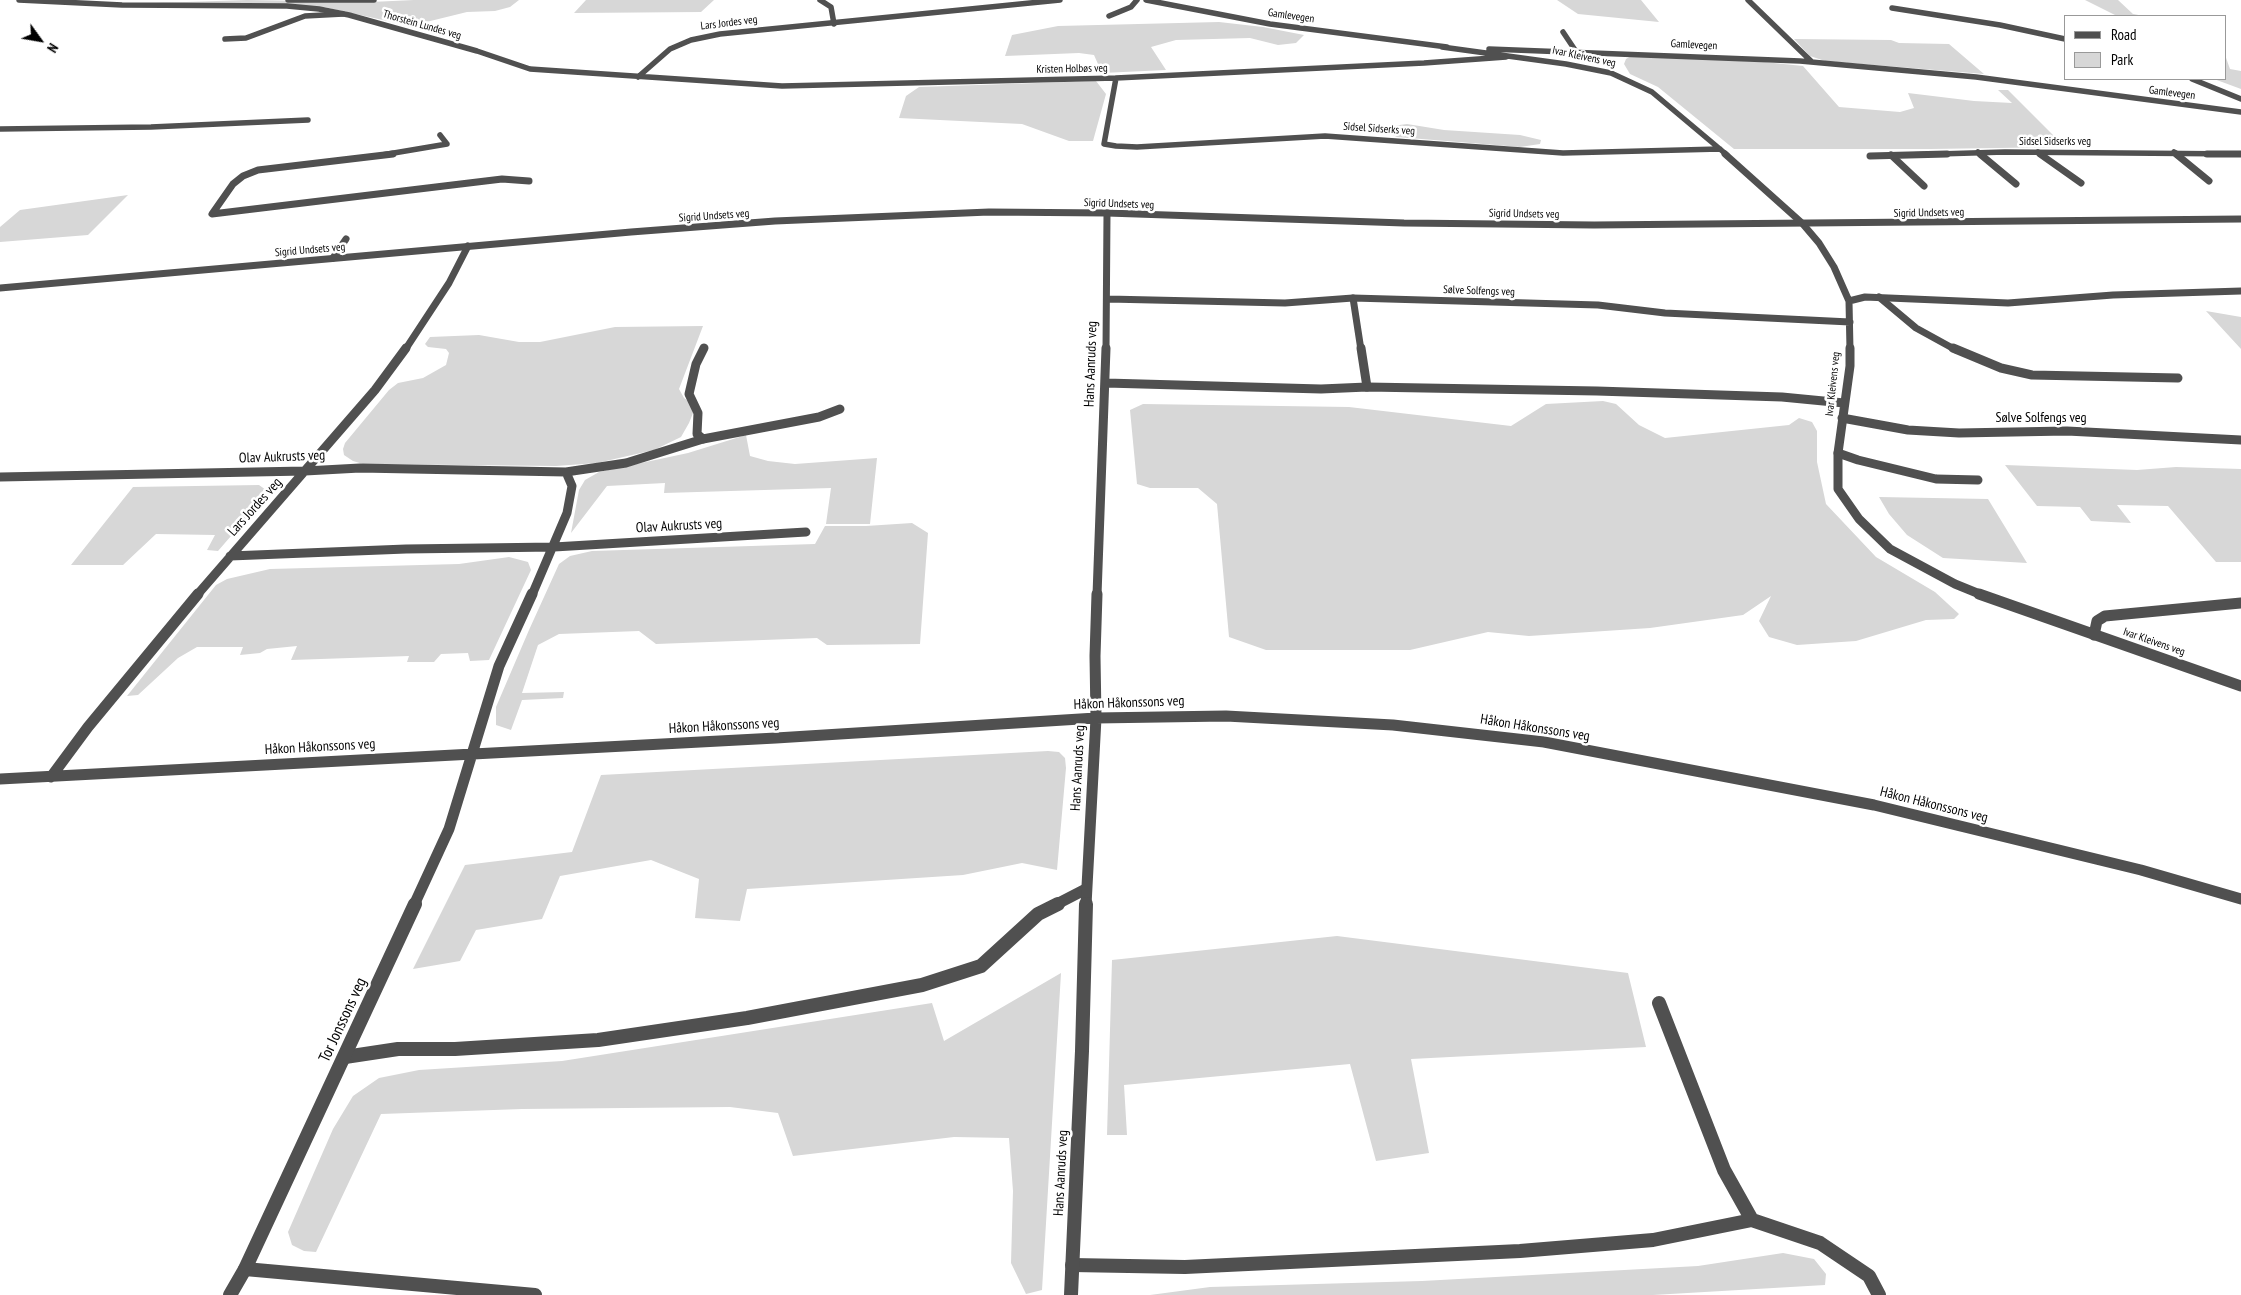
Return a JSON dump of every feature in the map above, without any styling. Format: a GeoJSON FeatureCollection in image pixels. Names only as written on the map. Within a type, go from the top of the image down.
{"type":"FeatureCollection","features":[{"type":"Feature","properties":{"kind":"street","name":"Thorstein Lundes veg"},"geometry":{"type":"LineString","coordinates":[[19,0],[122,5],[286,6],[319,9],[349,15],[477,51],[530,69],[638,77]]}},
{"type":"Feature","properties":{"kind":"street"},"geometry":{"type":"LineString","coordinates":[[122,5],[212,0]]}},
{"type":"Feature","properties":{"kind":"street"},"geometry":{"type":"LineString","coordinates":[[288,0],[374,0]]}},
{"type":"Feature","properties":{"kind":"street"},"geometry":{"type":"LineString","coordinates":[[820,0],[832,6],[834,24]]}},
{"type":"Feature","properties":{"kind":"street","name":"Lars Jordes veg"},"geometry":{"type":"LineString","coordinates":[[638,77],[670,49],[691,40],[720,34],[1060,0]]}},
{"type":"Feature","properties":{"kind":"street"},"geometry":{"type":"LineString","coordinates":[[1109,16],[1130,7],[1137,0]]}},
{"type":"Feature","properties":{"kind":"street","name":"Gamlevegen"},"geometry":{"type":"LineString","coordinates":[[1146,0],[1270,24],[1442,47],[1577,53],[1684,55],[1812,62],[1976,77],[2241,112]]}},
{"type":"Feature","properties":{"kind":"street"},"geometry":{"type":"LineString","coordinates":[[1749,0],[1758,0]]}},
{"type":"Feature","properties":{"kind":"street"},"geometry":{"type":"LineString","coordinates":[[1749,0],[1812,62]]}},
{"type":"Feature","properties":{"kind":"street"},"geometry":{"type":"LineString","coordinates":[[1892,8],[2000,25],[2064,38]]}},
{"type":"Feature","properties":{"kind":"street"},"geometry":{"type":"LineString","coordinates":[[226,39],[246,38],[305,16],[349,15]]}},
{"type":"Feature","properties":{"kind":"street"},"geometry":{"type":"LineString","coordinates":[[1563,32],[1577,53]]}},
{"type":"Feature","properties":{"kind":"street","name":"Ivar Kleivens veg"},"geometry":{"type":"LineString","coordinates":[[1442,47],[1566,64],[1611,73],[1652,92],[1720,149],[1802,223],[1819,242],[1849,301],[1850,366],[1838,453],[1838,489],[1858,519],[1890,549],[1970,590],[2241,686]]}},
{"type":"Feature","properties":{"kind":"street","name":"Kristen Holbøs veg"},"geometry":{"type":"LineString","coordinates":[[638,77],[782,86],[1116,78],[1424,63],[1506,57]]}},
{"type":"Feature","properties":{"kind":"street","name":"Sidsel Sidserks veg"},"geometry":{"type":"LineString","coordinates":[[1116,78],[1104,144],[1116,146],[1138,147],[1325,136],[1563,153],[1720,149]]}},
{"type":"Feature","properties":{"kind":"street"},"geometry":{"type":"LineString","coordinates":[[2194,80],[2241,100]]}},
{"type":"Feature","properties":{"kind":"street"},"geometry":{"type":"LineString","coordinates":[[0,129],[151,127],[308,120]]}},
{"type":"Feature","properties":{"kind":"street"},"geometry":{"type":"LineString","coordinates":[[440,135],[447,144],[415,151],[258,170],[243,176],[233,184],[212,214],[502,179],[529,181]]}},
{"type":"Feature","properties":{"kind":"street"},"geometry":{"type":"LineString","coordinates":[[1978,152],[2016,184]]}},
{"type":"Feature","properties":{"kind":"street","name":"Sidsel Sidserks veg"},"geometry":{"type":"LineString","coordinates":[[1870,156],[1978,152],[2241,154]]}},
{"type":"Feature","properties":{"kind":"street"},"geometry":{"type":"LineString","coordinates":[[2038,152],[2081,183]]}},
{"type":"Feature","properties":{"kind":"street"},"geometry":{"type":"LineString","coordinates":[[2174,152],[2209,181]]}},
{"type":"Feature","properties":{"kind":"street"},"geometry":{"type":"LineString","coordinates":[[1891,155],[1924,186]]}},
{"type":"Feature","properties":{"kind":"street","name":"Sigrid Undsets veg"},"geometry":{"type":"LineString","coordinates":[[0,288],[631,232],[802,220],[989,212],[1107,212],[1404,223],[1594,225],[2241,219]]}},
{"type":"Feature","properties":{"kind":"street","name":"Hans Aanruds veg"},"geometry":{"type":"LineString","coordinates":[[1071,1295],[1086,889],[1096,718],[1095,656],[1108,298],[1107,212]]}},
{"type":"Feature","properties":{"kind":"street"},"geometry":{"type":"LineString","coordinates":[[333,258],[346,239]]}},
{"type":"Feature","properties":{"kind":"street","name":"Lars Jordes veg"},"geometry":{"type":"LineString","coordinates":[[51,777],[88,727],[230,556],[375,390],[417,334],[450,283],[468,246]]}},
{"type":"Feature","properties":{"kind":"street"},"geometry":{"type":"LineString","coordinates":[[1849,301],[1866,297],[1879,297],[2008,303],[2113,295],[2241,291]]}},
{"type":"Feature","properties":{"kind":"street"},"geometry":{"type":"LineString","coordinates":[[1879,297],[1916,328],[1945,345],[2001,368],[2032,375],[2059,377],[2178,378]]}},
{"type":"Feature","properties":{"kind":"street","name":"Sølve Solfengs veg"},"geometry":{"type":"LineString","coordinates":[[1108,298],[1285,303],[1353,298],[1598,305],[1665,313],[1850,322]]}},
{"type":"Feature","properties":{"kind":"street"},"geometry":{"type":"LineString","coordinates":[[1353,298],[1367,387]]}},
{"type":"Feature","properties":{"kind":"street"},"geometry":{"type":"LineString","coordinates":[[703,439],[697,434],[698,413],[689,394],[696,364],[704,348]]}},
{"type":"Feature","properties":{"kind":"street"},"geometry":{"type":"LineString","coordinates":[[1106,382],[1321,389],[1367,387],[1616,391],[1782,397],[1844,403]]}},
{"type":"Feature","properties":{"kind":"street","name":"Olav Aukrusts veg"},"geometry":{"type":"LineString","coordinates":[[0,477],[305,471],[360,468],[566,472],[626,463],[703,439],[819,417],[840,409]]}},
{"type":"Feature","properties":{"kind":"street","name":"Sølve Solfengs veg"},"geometry":{"type":"LineString","coordinates":[[1842,418],[1916,431],[1958,433],[2077,432],[2241,440]]}},
{"type":"Feature","properties":{"kind":"street"},"geometry":{"type":"LineString","coordinates":[[1838,453],[1858,460],[1936,479],[1978,480]]}},
{"type":"Feature","properties":{"kind":"street"},"geometry":{"type":"LineString","coordinates":[[472,753],[499,666],[554,547],[567,513],[572,486],[566,472]]}},
{"type":"Feature","properties":{"kind":"street","name":"Olav Aukrusts veg"},"geometry":{"type":"LineString","coordinates":[[230,556],[406,549],[554,547],[806,532]]}},
{"type":"Feature","properties":{"kind":"street"},"geometry":{"type":"LineString","coordinates":[[2094,634],[2097,621],[2106,616],[2241,603]]}},
{"type":"Feature","properties":{"kind":"street","name":"Håkon Håkonssons veg"},"geometry":{"type":"LineString","coordinates":[[0,779],[776,738],[1096,718],[1226,716],[1393,724],[1508,737],[1874,806],[2141,870],[2241,899]]}},
{"type":"Feature","properties":{"kind":"street","name":"Tor Jonssons veg"},"geometry":{"type":"LineString","coordinates":[[230,1295],[245,1269],[345,1057],[449,829],[472,753]]}},
{"type":"Feature","properties":{"kind":"street"},"geometry":{"type":"LineString","coordinates":[[345,1057],[398,1049],[456,1049],[598,1040],[747,1018],[922,985],[981,966],[1038,914],[1086,889]]}},
{"type":"Feature","properties":{"kind":"street"},"geometry":{"type":"LineString","coordinates":[[1659,1003],[1724,1170],[1752,1220]]}},
{"type":"Feature","properties":{"kind":"street"},"geometry":{"type":"LineString","coordinates":[[1072,1265],[1184,1267],[1520,1251],[1653,1240],[1752,1220],[1820,1243],[1869,1276],[1879,1295]]}},
{"type":"Feature","properties":{"kind":"street"},"geometry":{"type":"LineString","coordinates":[[245,1269],[535,1295]]}},
{"type":"Feature","properties":{"kind":"green space"},"geometry":{"type":"Polygon","coordinates":[[[247,0],[371,2],[519,0],[510,7],[495,11],[467,12],[410,26],[324,7],[156,3],[247,0]]]}},
{"type":"Feature","properties":{"kind":"green space"},"geometry":{"type":"Polygon","coordinates":[[[586,0],[714,0],[701,12],[574,13],[586,0]]]}},
{"type":"Feature","properties":{"kind":"green space"},"geometry":{"type":"Polygon","coordinates":[[[1557,0],[1641,0],[1659,22],[1578,14],[1557,0]]]}},
{"type":"Feature","properties":{"kind":"green space"},"geometry":{"type":"Polygon","coordinates":[[[2085,0],[2118,0],[2133,14],[2138,15],[2115,15],[2085,0]]]}},
{"type":"Feature","properties":{"kind":"green space"},"geometry":{"type":"Polygon","coordinates":[[[1219,22],[1263,27],[1304,35],[1296,43],[1278,45],[1250,38],[1176,40],[1151,47],[1166,70],[1102,73],[1094,55],[1079,53],[1005,56],[1012,35],[1058,26],[1219,22]]]}},
{"type":"Feature","properties":{"kind":"green space"},"geometry":{"type":"Polygon","coordinates":[[[1794,39],[1891,40],[1899,43],[1949,44],[1984,74],[1825,61],[1810,56],[1794,39]]]}},
{"type":"Feature","properties":{"kind":"green space"},"geometry":{"type":"Polygon","coordinates":[[[1631,56],[1764,62],[1803,66],[1839,107],[1900,112],[1914,108],[1908,93],[1974,101],[2012,103],[1998,90],[2008,90],[2065,147],[1734,149],[1658,87],[1630,74],[1624,64],[1626,59],[1631,56]]]}},
{"type":"Feature","properties":{"kind":"green space"},"geometry":{"type":"Polygon","coordinates":[[[2226,58],[2230,69],[2241,71],[2241,89],[2217,80],[2226,80],[2226,58]]]}},
{"type":"Feature","properties":{"kind":"green space"},"geometry":{"type":"Polygon","coordinates":[[[1096,81],[1106,94],[1093,141],[1069,141],[1022,124],[899,118],[906,96],[919,87],[1096,81]]]}},
{"type":"Feature","properties":{"kind":"green space"},"geometry":{"type":"Polygon","coordinates":[[[1407,124],[1444,130],[1520,135],[1541,140],[1540,144],[1520,147],[1397,137],[1386,132],[1392,126],[1407,124]]]}},
{"type":"Feature","properties":{"kind":"green space"},"geometry":{"type":"Polygon","coordinates":[[[128,195],[88,235],[0,242],[0,227],[20,210],[128,195]]]}},
{"type":"Feature","properties":{"kind":"green space"},"geometry":{"type":"Polygon","coordinates":[[[2206,311],[2241,317],[2241,349],[2206,311]]]}},
{"type":"Feature","properties":{"kind":"green space"},"geometry":{"type":"Polygon","coordinates":[[[703,326],[679,389],[684,398],[691,403],[693,413],[681,437],[654,450],[597,463],[556,466],[363,464],[353,461],[344,455],[345,443],[389,390],[398,383],[423,378],[446,365],[449,353],[446,349],[428,347],[425,344],[430,337],[479,335],[519,342],[540,342],[615,327],[703,326]]]}},
{"type":"Feature","properties":{"kind":"green space"},"geometry":{"type":"Polygon","coordinates":[[[1603,401],[1616,404],[1639,425],[1665,438],[1789,425],[1799,418],[1812,422],[1817,431],[1817,462],[1826,504],[1876,557],[1935,592],[1959,614],[1954,619],[1926,620],[1856,641],[1797,645],[1769,637],[1759,621],[1771,596],[1743,615],[1650,628],[1529,636],[1488,632],[1410,650],[1266,650],[1229,637],[1217,504],[1198,488],[1150,488],[1137,484],[1130,410],[1143,404],[1349,407],[1511,426],[1546,404],[1603,401]]]}},
{"type":"Feature","properties":{"kind":"green space"},"geometry":{"type":"Polygon","coordinates":[[[746,435],[750,456],[768,461],[795,464],[877,458],[870,524],[826,524],[831,488],[664,493],[665,483],[607,486],[571,533],[579,490],[585,480],[599,472],[688,453],[746,435]]]}},
{"type":"Feature","properties":{"kind":"green space"},"geometry":{"type":"Polygon","coordinates":[[[2005,465],[2137,470],[2176,467],[2241,469],[2241,562],[2216,562],[2168,506],[2117,505],[2131,523],[2091,521],[2080,507],[2037,506],[2005,465]]]}},
{"type":"Feature","properties":{"kind":"green space"},"geometry":{"type":"Polygon","coordinates":[[[259,485],[266,490],[264,498],[218,551],[207,550],[215,535],[156,534],[123,565],[71,565],[133,487],[259,485]]]}},
{"type":"Feature","properties":{"kind":"green space"},"geometry":{"type":"Polygon","coordinates":[[[1879,497],[1988,499],[2027,563],[1943,558],[1907,535],[1889,514],[1879,497]]]}},
{"type":"Feature","properties":{"kind":"green space"},"geometry":{"type":"Polygon","coordinates":[[[912,523],[928,533],[920,644],[827,645],[817,638],[656,644],[639,631],[559,634],[538,645],[522,693],[564,692],[563,698],[522,700],[511,730],[496,725],[496,707],[529,630],[559,564],[570,556],[592,551],[815,544],[825,526],[912,523]]]}},
{"type":"Feature","properties":{"kind":"green space"},"geometry":{"type":"Polygon","coordinates":[[[509,557],[528,562],[531,570],[489,660],[470,661],[468,653],[441,654],[434,662],[407,662],[409,656],[291,660],[297,646],[267,649],[260,653],[240,655],[243,647],[197,647],[178,658],[138,695],[127,696],[216,585],[227,579],[270,569],[459,564],[509,557]]]}},
{"type":"Feature","properties":{"kind":"green space"},"geometry":{"type":"Polygon","coordinates":[[[1048,751],[1059,752],[1065,758],[1066,768],[1057,870],[1022,863],[963,875],[747,889],[740,921],[695,918],[699,879],[651,860],[560,876],[542,919],[476,930],[460,961],[413,969],[465,865],[572,852],[601,775],[1048,751]]]}},
{"type":"Feature","properties":{"kind":"green space"},"geometry":{"type":"Polygon","coordinates":[[[1337,936],[1628,973],[1646,1047],[1411,1059],[1429,1153],[1376,1161],[1350,1064],[1124,1085],[1127,1135],[1107,1135],[1112,960],[1337,936]]]}},
{"type":"Feature","properties":{"kind":"green space"},"geometry":{"type":"Polygon","coordinates":[[[1061,973],[1042,1290],[1026,1294],[1011,1263],[1013,1191],[1009,1138],[954,1137],[793,1156],[778,1113],[730,1107],[522,1109],[381,1114],[316,1252],[304,1251],[292,1245],[288,1232],[333,1129],[353,1096],[379,1078],[419,1070],[562,1061],[932,1003],[944,1041],[1061,973]]]}},
{"type":"Feature","properties":{"kind":"green space"},"geometry":{"type":"Polygon","coordinates":[[[1783,1253],[1814,1259],[1826,1274],[1825,1285],[1653,1295],[1150,1295],[1210,1287],[1422,1281],[1698,1266],[1783,1253]]]}}]}
